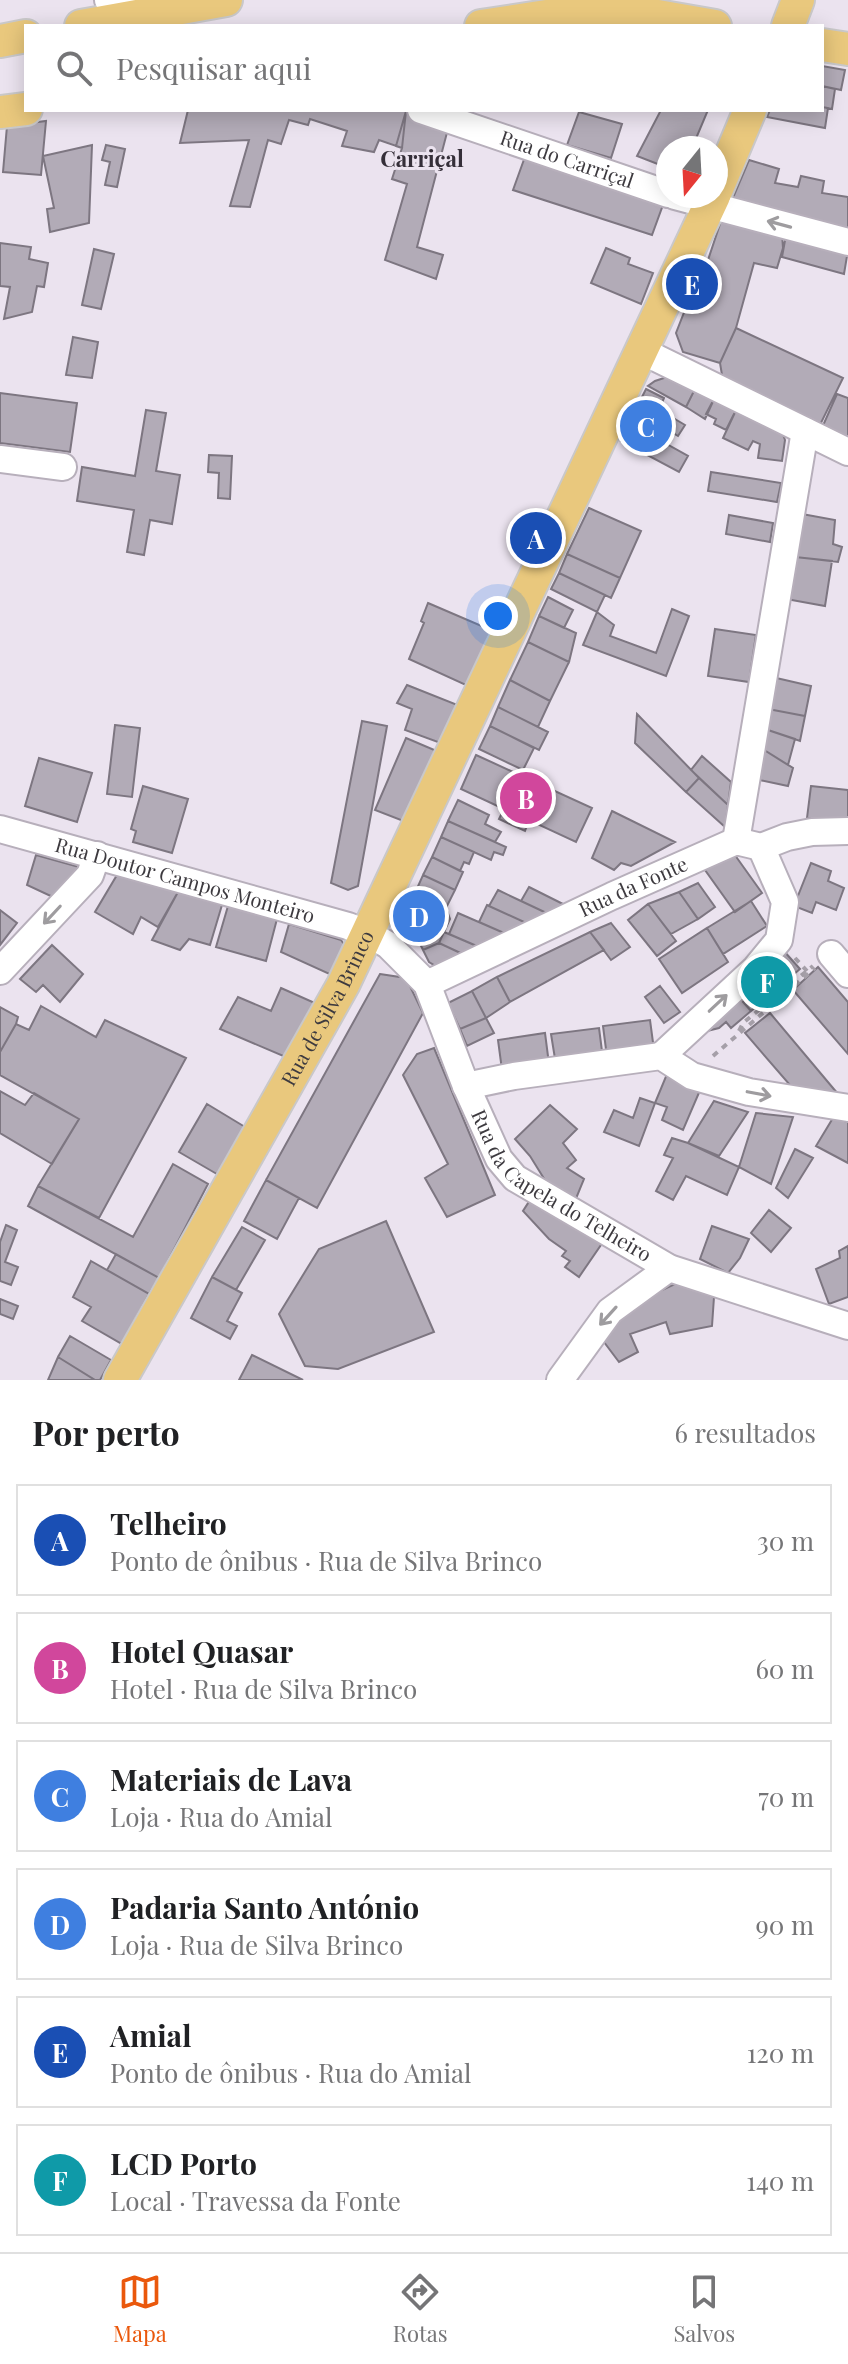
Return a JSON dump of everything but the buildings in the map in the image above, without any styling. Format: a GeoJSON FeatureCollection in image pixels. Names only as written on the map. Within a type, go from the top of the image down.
{"type":"FeatureCollection","features":[{"type":"Feature","properties":{"kind":"main road"},"geometry":{"type":"LineString","coordinates":[[92,24],[190,3],[226,0]]}},
{"type":"Feature","properties":{"kind":"main road"},"geometry":{"type":"LineString","coordinates":[[789,24],[798,0]]}},
{"type":"Feature","properties":{"kind":"main road"},"geometry":{"type":"LineString","coordinates":[[494,24],[560,14],[646,14],[704,24]]}},
{"type":"Feature","properties":{"kind":"main road"},"geometry":{"type":"LineString","coordinates":[[0,41],[24,36]]}},
{"type":"Feature","properties":{"kind":"main road"},"geometry":{"type":"LineString","coordinates":[[824,45],[848,49]]}},
{"type":"Feature","properties":{"kind":"main road"},"geometry":{"type":"LineString","coordinates":[[0,112],[24,109]]}},
{"type":"Feature","properties":{"kind":"main road","name":"Rua de Silva Brinco"},"geometry":{"type":"LineString","coordinates":[[728,162],[749,112]]}},
{"type":"Feature","properties":{"kind":"main road","name":"Rua de Silva Brinco"},"geometry":{"type":"LineString","coordinates":[[120,1380],[321,1027],[369,934],[708,208]]}},
{"type":"Feature","properties":{"kind":"street"},"geometry":{"type":"LineString","coordinates":[[108,0],[146,14]]}},
{"type":"Feature","properties":{"kind":"street","name":"Rua do Carriçal"},"geometry":{"type":"LineString","coordinates":[[427,112],[656,190]]}},
{"type":"Feature","properties":{"kind":"street"},"geometry":{"type":"LineString","coordinates":[[728,203],[848,242]]}},
{"type":"Feature","properties":{"kind":"street"},"geometry":{"type":"LineString","coordinates":[[642,351],[848,452]]}},
{"type":"Feature","properties":{"kind":"street"},"geometry":{"type":"LineString","coordinates":[[466,1086],[514,1076],[661,1056],[755,969],[779,940],[785,902],[749,844],[805,431]]}},
{"type":"Feature","properties":{"kind":"street"},"geometry":{"type":"LineString","coordinates":[[0,459],[63,467]]}},
{"type":"Feature","properties":{"kind":"street","name":"Rua Doutor Campos Monteiro"},"geometry":{"type":"LineString","coordinates":[[0,829],[369,934]]}},
{"type":"Feature","properties":{"kind":"street","name":"Rua da Fonte"},"geometry":{"type":"LineString","coordinates":[[427,984],[625,890],[749,844],[812,832],[848,831]]}},
{"type":"Feature","properties":{"kind":"street"},"geometry":{"type":"LineString","coordinates":[[0,971],[90,875],[97,855]]}},
{"type":"Feature","properties":{"kind":"street","name":"Rua da Capela do Telheiro"},"geometry":{"type":"LineString","coordinates":[[369,934],[388,945],[427,984],[466,1086],[499,1159],[515,1178],[669,1268],[845,1323]]}},
{"type":"Feature","properties":{"kind":"street"},"geometry":{"type":"LineString","coordinates":[[661,1056],[692,1076],[749,1092],[848,1108]]}},
{"type":"Feature","properties":{"kind":"street"},"geometry":{"type":"LineString","coordinates":[[560,1380],[610,1311],[669,1268]]}},
{"type":"Feature","properties":{"kind":"path"},"geometry":{"type":"LineString","coordinates":[[692,1076],[737,1035],[831,964]]}},
{"type":"Feature","properties":{"kind":"path"},"geometry":{"type":"LineString","coordinates":[[737,1035],[743,1023],[831,964]]}},
{"type":"Feature","properties":{"kind":"place","name":"Amial"},"geometry":{"type":"Point","coordinates":[692,284]}},
{"type":"Feature","properties":{"kind":"place","name":"Materiais de Lava"},"geometry":{"type":"Point","coordinates":[646,426]}},
{"type":"Feature","properties":{"kind":"place","name":"Telheiro"},"geometry":{"type":"Point","coordinates":[536,538]}},
{"type":"Feature","properties":{"kind":"place","name":"Hotel Quasar"},"geometry":{"type":"Point","coordinates":[526,798]}},
{"type":"Feature","properties":{"kind":"place","name":"Padaria Santo António"},"geometry":{"type":"Point","coordinates":[419,916]}},
{"type":"Feature","properties":{"kind":"place","name":"LCD Porto"},"geometry":{"type":"Point","coordinates":[767,982]}},
{"type":"Feature","properties":{"kind":"district","name":"Carriçal"},"geometry":{"type":"Point","coordinates":[422,159]}}]}
